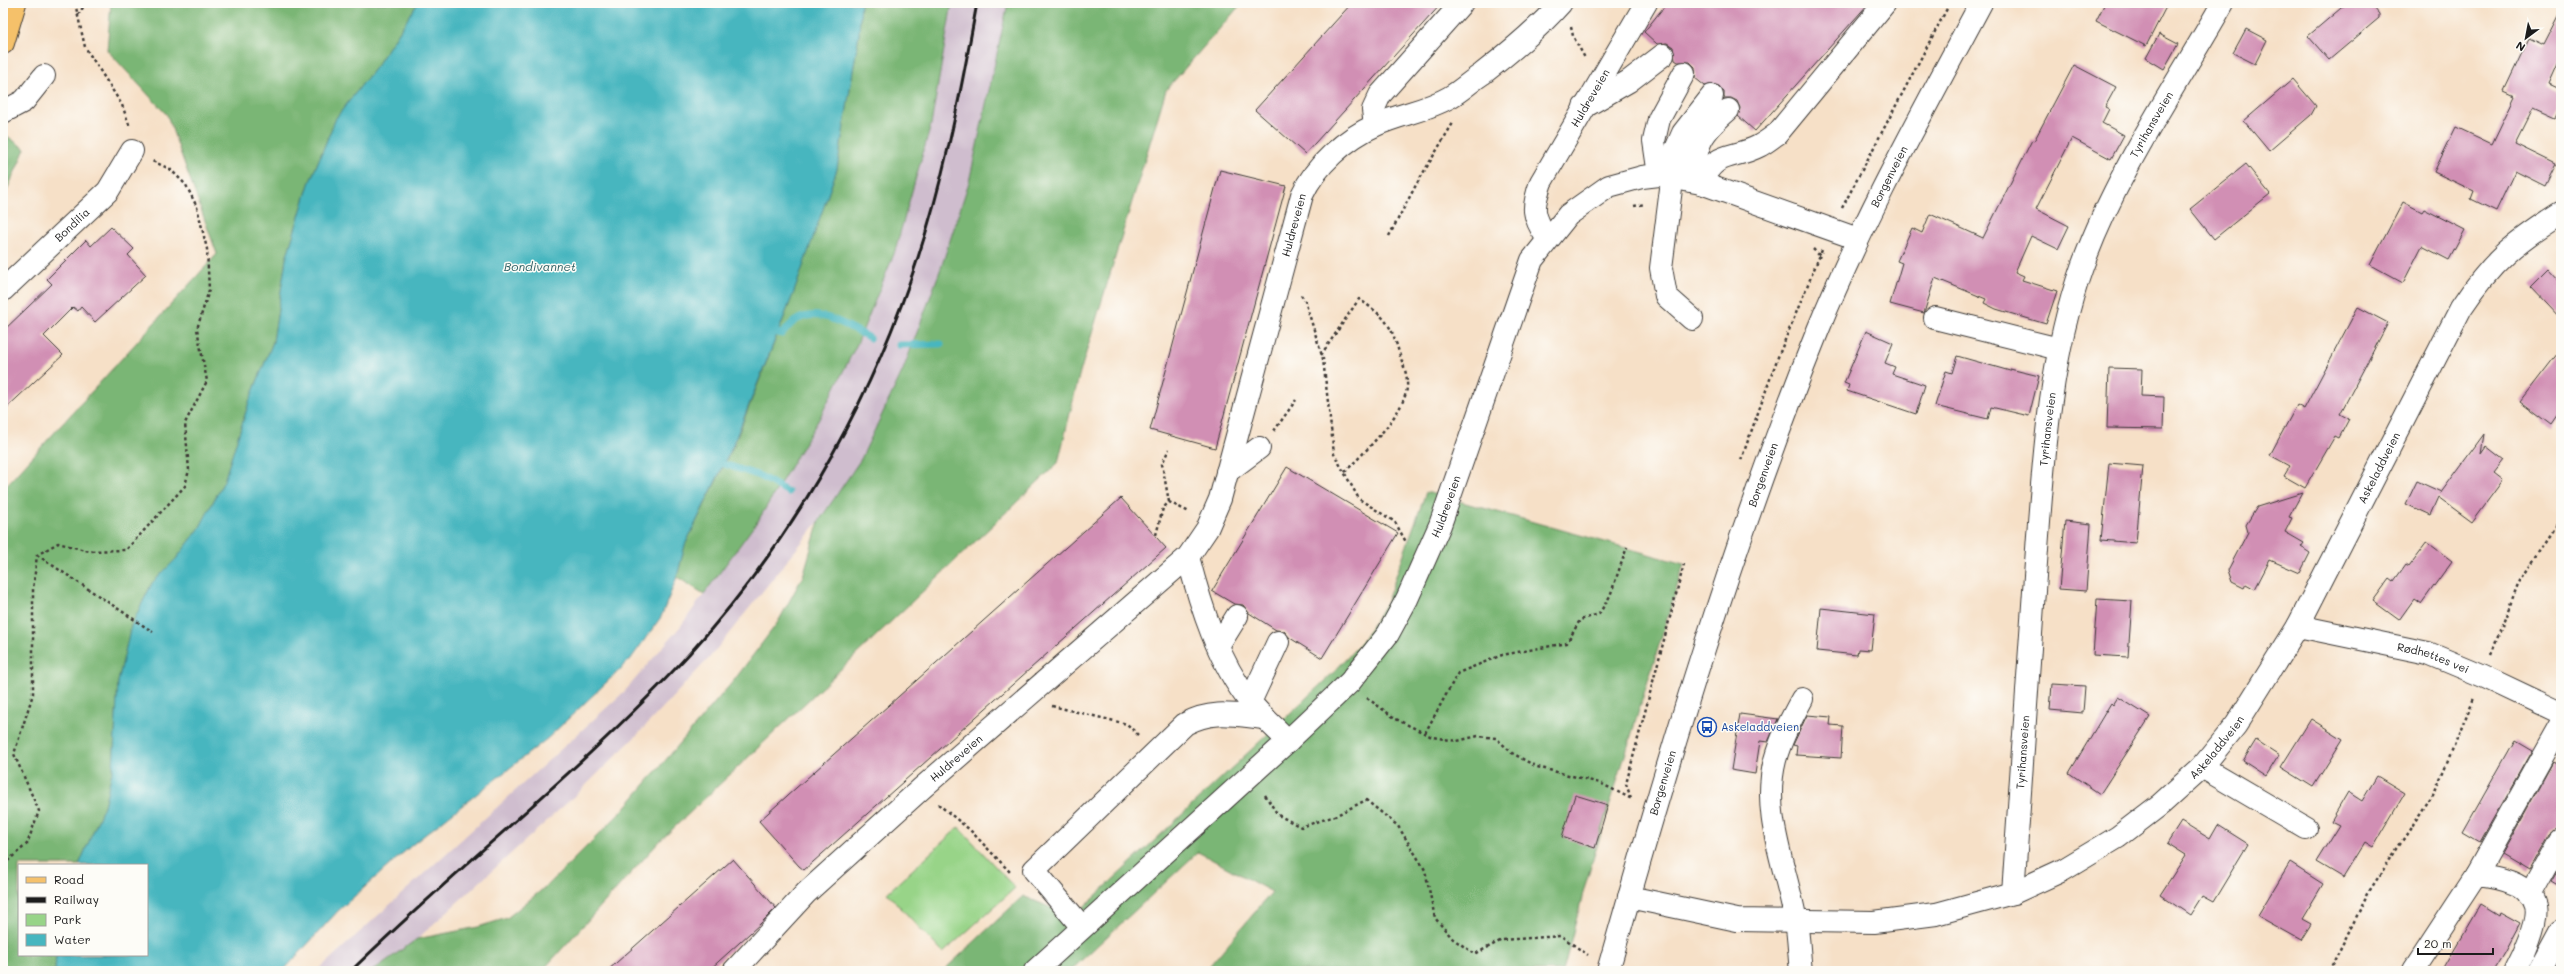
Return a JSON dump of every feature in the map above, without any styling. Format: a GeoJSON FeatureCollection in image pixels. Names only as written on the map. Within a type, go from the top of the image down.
{"type":"FeatureCollection","features":[{"type":"Feature","properties":{"kind":"main road"},"geometry":{"type":"LineString","coordinates":[[3,43],[15,3]]}},
{"type":"Feature","properties":{"kind":"street"},"geometry":{"type":"LineString","coordinates":[[1375,125],[1373,110],[1380,95],[1462,3]]}},
{"type":"Feature","properties":{"kind":"street","name":"Huldreveien"},"geometry":{"type":"LineString","coordinates":[[1547,238],[1536,221],[1534,204],[1541,182],[1646,3]]}},
{"type":"Feature","properties":{"kind":"street"},"geometry":{"type":"LineString","coordinates":[[1681,179],[1705,173],[1719,159],[1759,146],[1777,134],[1885,3]]}},
{"type":"Feature","properties":{"kind":"street","name":"Borgenveien"},"geometry":{"type":"LineString","coordinates":[[1608,971],[1629,897],[1718,612],[1766,467],[1818,330],[1858,239],[1981,3]]}},
{"type":"Feature","properties":{"kind":"street","name":"Tyrihansveien"},"geometry":{"type":"LineString","coordinates":[[2012,893],[2049,413],[2059,349],[2082,267],[2124,173],[2223,3]]}},
{"type":"Feature","properties":{"kind":"street","name":"Huldreveien"},"geometry":{"type":"LineString","coordinates":[[734,971],[806,893],[1024,699],[1188,557],[1209,523],[1220,499],[1278,281],[1302,195],[1308,180],[1346,144],[1375,125],[1423,110],[1451,97],[1518,46],[1555,10]]}},
{"type":"Feature","properties":{"kind":"street"},"geometry":{"type":"LineString","coordinates":[[1584,107],[1629,81],[1663,55]]}},
{"type":"Feature","properties":{"kind":"street"},"geometry":{"type":"LineString","coordinates":[[1681,179],[1654,141],[1659,119],[1684,73]]}},
{"type":"Feature","properties":{"kind":"street"},"geometry":{"type":"LineString","coordinates":[[3,112],[24,101],[44,76]]}},
{"type":"Feature","properties":{"kind":"street"},"geometry":{"type":"LineString","coordinates":[[1681,179],[1676,149],[1683,133],[1712,96]]}},
{"type":"Feature","properties":{"kind":"street"},"geometry":{"type":"LineString","coordinates":[[1692,319],[1666,296],[1661,268],[1681,179],[1707,129],[1728,110]]}},
{"type":"Feature","properties":{"kind":"street","name":"Bondilia"},"geometry":{"type":"LineString","coordinates":[[3,290],[108,191],[132,152]]}},
{"type":"Feature","properties":{"kind":"street","name":"Huldreveien"},"geometry":{"type":"LineString","coordinates":[[1035,971],[1288,741],[1350,682],[1388,634],[1410,592],[1440,525],[1521,286],[1532,260],[1547,238],[1568,215],[1609,186],[1642,177],[1681,179],[1858,239]]}},
{"type":"Feature","properties":{"kind":"street","name":"Askeladdveien"},"geometry":{"type":"LineString","coordinates":[[1629,897],[1737,920],[1874,922],[1936,914],[2012,893],[2063,870],[2118,838],[2162,804],[2202,767],[2236,725],[2298,626],[2461,308],[2482,278],[2511,246],[2561,213]]}},
{"type":"Feature","properties":{"kind":"street"},"geometry":{"type":"LineString","coordinates":[[1935,318],[2059,349]]}},
{"type":"Feature","properties":{"kind":"street"},"geometry":{"type":"LineString","coordinates":[[1227,472],[1259,448]]}},
{"type":"Feature","properties":{"kind":"street"},"geometry":{"type":"LineString","coordinates":[[1188,557],[1200,601],[1230,671],[1250,702],[1288,741]]}},
{"type":"Feature","properties":{"kind":"street"},"geometry":{"type":"LineString","coordinates":[[1219,645],[1237,616]]}},
{"type":"Feature","properties":{"kind":"street","name":"Rødhettes vei"},"geometry":{"type":"LineString","coordinates":[[2298,626],[2428,653],[2483,676],[2561,713]]}},
{"type":"Feature","properties":{"kind":"street"},"geometry":{"type":"LineString","coordinates":[[1250,702],[1278,642]]}},
{"type":"Feature","properties":{"kind":"street"},"geometry":{"type":"LineString","coordinates":[[1801,971],[1796,922],[1777,848],[1771,801],[1775,762],[1786,728],[1802,699]]}},
{"type":"Feature","properties":{"kind":"street"},"geometry":{"type":"LineString","coordinates":[[1082,927],[1034,870],[1185,724],[1201,715],[1226,714],[1265,718]]}},
{"type":"Feature","properties":{"kind":"street"},"geometry":{"type":"LineString","coordinates":[[2413,971],[2476,875],[2561,723]]}},
{"type":"Feature","properties":{"kind":"street"},"geometry":{"type":"LineString","coordinates":[[2202,767],[2306,828]]}},
{"type":"Feature","properties":{"kind":"street"},"geometry":{"type":"LineString","coordinates":[[2529,896],[2561,839]]}},
{"type":"Feature","properties":{"kind":"street"},"geometry":{"type":"LineString","coordinates":[[2476,875],[2495,877],[2514,883],[2529,896],[2536,907],[2534,926],[2517,967],[2544,970],[2561,931]]}},
{"type":"Feature","properties":{"kind":"path"},"geometry":{"type":"LineString","coordinates":[[37,555],[58,543],[89,551],[126,550],[185,486],[189,470],[185,423],[207,381],[197,329],[209,290],[207,249],[197,207],[186,185],[170,169],[132,152],[132,134],[122,105],[85,47],[75,3]]}},
{"type":"Feature","properties":{"kind":"path"},"geometry":{"type":"LineString","coordinates":[[78,15],[86,3]]}},
{"type":"Feature","properties":{"kind":"path"},"geometry":{"type":"LineString","coordinates":[[1555,10],[1570,26],[1573,36],[1588,65]]}},
{"type":"Feature","properties":{"kind":"path"},"geometry":{"type":"LineString","coordinates":[[1389,236],[1419,179],[1455,120],[1456,104],[1451,97]]}},
{"type":"Feature","properties":{"kind":"path"},"geometry":{"type":"LineString","coordinates":[[1278,281],[1296,290],[1305,301],[1322,355],[1334,454],[1359,499],[1395,522],[1408,544]]}},
{"type":"Feature","properties":{"kind":"path"},"geometry":{"type":"LineString","coordinates":[[1322,355],[1359,299],[1385,318],[1397,343],[1408,383],[1400,407],[1384,431],[1344,473]]}},
{"type":"Feature","properties":{"kind":"path"},"geometry":{"type":"LineString","coordinates":[[1259,448],[1283,422],[1296,400]]}},
{"type":"Feature","properties":{"kind":"path"},"geometry":{"type":"LineString","coordinates":[[1169,449],[1162,464],[1169,502]]}},
{"type":"Feature","properties":{"kind":"path"},"geometry":{"type":"LineString","coordinates":[[1169,502],[1209,523]]}},
{"type":"Feature","properties":{"kind":"path"},"geometry":{"type":"LineString","coordinates":[[1156,535],[1163,508],[1169,502]]}},
{"type":"Feature","properties":{"kind":"path"},"geometry":{"type":"LineString","coordinates":[[2329,971],[2370,890],[2435,792],[2483,676],[2518,584],[2561,518]]}},
{"type":"Feature","properties":{"kind":"path"},"geometry":{"type":"LineString","coordinates":[[1425,733],[1458,672],[1502,655],[1567,643],[1580,620],[1599,614],[1610,596],[1627,547]]}},
{"type":"Feature","properties":{"kind":"path"},"geometry":{"type":"LineString","coordinates":[[37,555],[153,632]]}},
{"type":"Feature","properties":{"kind":"path"},"geometry":{"type":"LineString","coordinates":[[3,865],[27,844],[39,811],[14,754],[33,694],[33,590],[37,555]]}},
{"type":"Feature","properties":{"kind":"path"},"geometry":{"type":"LineString","coordinates":[[1350,682],[1396,719],[1432,737],[1457,741],[1478,736],[1496,738],[1512,753],[1537,767],[1600,783],[1632,798],[1626,784],[1684,564]]}},
{"type":"Feature","properties":{"kind":"path"},"geometry":{"type":"LineString","coordinates":[[1024,699],[1127,724],[1155,753]]}},
{"type":"Feature","properties":{"kind":"path"},"geometry":{"type":"LineString","coordinates":[[1251,774],[1278,815],[1301,827],[1335,816],[1366,800],[1398,826],[1425,870],[1435,918],[1453,938],[1475,954],[1502,940],[1561,936],[1589,955]]}},
{"type":"Feature","properties":{"kind":"path"},"geometry":{"type":"LineString","coordinates":[[938,805],[970,830],[1020,882],[1034,870]]}},
{"type":"Feature","properties":{"kind":"shaded area"},"geometry":{"type":"Polygon","coordinates":[[[952,3],[1008,3],[969,182],[941,268],[903,370],[861,459],[819,521],[710,657],[640,732],[581,790],[417,939],[372,971],[317,971],[625,691],[680,627],[759,519],[819,419],[858,342],[894,254],[931,125],[952,3]]]}},
{"type":"Feature","properties":{"kind":"green space"},"geometry":{"type":"Polygon","coordinates":[[[111,3],[418,3],[378,64],[336,118],[309,184],[286,259],[273,342],[249,402],[224,481],[199,529],[176,559],[152,583],[131,626],[118,682],[113,768],[104,806],[79,864],[18,864],[18,956],[56,956],[55,971],[3,971],[3,489],[217,254],[167,115],[107,50],[111,3]]]}},
{"type":"Feature","properties":{"kind":"green space"},"geometry":{"type":"Polygon","coordinates":[[[861,3],[952,3],[931,125],[894,254],[858,342],[819,419],[759,519],[704,594],[677,577],[685,545],[734,445],[794,292],[837,169],[859,34],[861,3]]]}},
{"type":"Feature","properties":{"kind":"green space"},"geometry":{"type":"Polygon","coordinates":[[[1008,3],[1242,3],[1166,90],[1079,376],[1058,463],[659,842],[542,971],[372,971],[417,939],[478,927],[507,918],[549,884],[623,810],[735,679],[778,622],[803,576],[819,521],[861,459],[903,370],[941,268],[969,182],[1008,3]]]}},
{"type":"Feature","properties":{"kind":"green space"},"geometry":{"type":"Polygon","coordinates":[[[3,133],[25,149],[3,199],[3,133]]]}},
{"type":"Feature","properties":{"kind":"green space"},"geometry":{"type":"Polygon","coordinates":[[[1426,492],[1684,564],[1586,882],[1563,971],[1205,971],[1272,892],[1198,852],[1070,971],[943,971],[1023,896],[1073,917],[1335,671],[1363,640],[1387,601],[1426,492]]]}},
{"type":"Feature","properties":{"kind":"green space"},"geometry":{"type":"Polygon","coordinates":[[[959,827],[1015,888],[943,953],[887,893],[959,827]]]}},
{"type":"Feature","properties":{"kind":"water","name":"Bondivannet"},"geometry":{"type":"Polygon","coordinates":[[[418,3],[861,3],[859,34],[837,169],[794,292],[733,445],[685,545],[677,577],[661,617],[630,660],[548,738],[412,845],[338,911],[283,971],[55,971],[56,956],[148,956],[148,864],[79,864],[104,806],[113,768],[118,682],[131,626],[152,583],[176,559],[199,529],[224,481],[249,402],[273,342],[286,259],[309,184],[336,118],[378,64],[418,3]]]}},
{"type":"Feature","properties":{"kind":"building"},"geometry":{"type":"Polygon","coordinates":[[[1352,3],[1442,3],[1305,154],[1255,110],[1352,3]]]}},
{"type":"Feature","properties":{"kind":"building"},"geometry":{"type":"Polygon","coordinates":[[[1667,3],[1869,3],[1755,131],[1738,116],[1740,108],[1737,101],[1731,98],[1724,98],[1724,92],[1719,86],[1713,84],[1705,86],[1695,78],[1695,67],[1690,62],[1678,62],[1675,60],[1673,47],[1667,43],[1657,44],[1644,32],[1667,3]]]}},
{"type":"Feature","properties":{"kind":"building"},"geometry":{"type":"Polygon","coordinates":[[[2105,3],[2168,3],[2146,46],[2096,21],[2105,3]]]}},
{"type":"Feature","properties":{"kind":"building"},"geometry":{"type":"Polygon","coordinates":[[[2347,3],[2370,3],[2379,14],[2379,18],[2329,60],[2308,36],[2347,3]]]}},
{"type":"Feature","properties":{"kind":"building"},"geometry":{"type":"Polygon","coordinates":[[[2561,12],[2561,55],[2548,84],[2561,90],[2561,107],[2555,118],[2533,108],[2515,144],[2556,164],[2545,186],[2515,171],[2496,211],[2471,199],[2474,191],[2434,172],[2456,127],[2492,144],[2515,96],[2504,91],[2529,38],[2544,45],[2561,12]]]}},
{"type":"Feature","properties":{"kind":"building"},"geometry":{"type":"Polygon","coordinates":[[[2246,29],[2267,40],[2255,64],[2233,53],[2246,29]]]}},
{"type":"Feature","properties":{"kind":"building"},"geometry":{"type":"Polygon","coordinates":[[[2159,34],[2178,44],[2164,69],[2146,58],[2159,34]]]}},
{"type":"Feature","properties":{"kind":"building"},"geometry":{"type":"Polygon","coordinates":[[[2074,65],[2116,87],[2105,107],[2109,109],[2102,123],[2124,135],[2111,159],[2072,138],[2036,209],[2069,226],[2058,249],[2031,236],[2015,272],[2024,276],[2022,280],[2057,291],[2046,324],[1996,309],[1984,303],[1986,299],[1935,278],[1924,313],[1890,304],[1902,263],[1897,261],[1912,228],[1922,233],[1930,214],[1983,238],[2032,140],[2034,141],[2074,65]]]}},
{"type":"Feature","properties":{"kind":"building"},"geometry":{"type":"Polygon","coordinates":[[[2293,79],[2316,106],[2311,115],[2269,151],[2244,121],[2293,79]]]}},
{"type":"Feature","properties":{"kind":"building"},"geometry":{"type":"Polygon","coordinates":[[[2246,164],[2270,194],[2214,239],[2190,209],[2246,164]]]}},
{"type":"Feature","properties":{"kind":"building"},"geometry":{"type":"Polygon","coordinates":[[[1220,170],[1286,186],[1215,448],[1150,430],[1220,170]]]}},
{"type":"Feature","properties":{"kind":"building"},"geometry":{"type":"Polygon","coordinates":[[[2403,202],[2422,212],[2424,209],[2465,230],[2449,260],[2422,246],[2403,283],[2370,265],[2403,202]]]}},
{"type":"Feature","properties":{"kind":"building"},"geometry":{"type":"Polygon","coordinates":[[[111,227],[134,249],[128,255],[146,275],[95,322],[81,307],[78,311],[73,307],[44,336],[63,355],[3,411],[3,331],[52,284],[47,279],[86,240],[91,246],[111,227]]]}},
{"type":"Feature","properties":{"kind":"building"},"geometry":{"type":"Polygon","coordinates":[[[2548,270],[2561,284],[2561,319],[2531,287],[2548,270]]]}},
{"type":"Feature","properties":{"kind":"building"},"geometry":{"type":"Polygon","coordinates":[[[2358,307],[2388,323],[2340,414],[2349,419],[2339,438],[2335,436],[2305,488],[2284,476],[2290,466],[2270,455],[2297,405],[2304,409],[2358,307]]]}},
{"type":"Feature","properties":{"kind":"building"},"geometry":{"type":"Polygon","coordinates":[[[1866,331],[1893,343],[1885,363],[1895,367],[1892,374],[1925,385],[1916,414],[1847,391],[1849,385],[1844,383],[1866,331]]]}},
{"type":"Feature","properties":{"kind":"building"},"geometry":{"type":"Polygon","coordinates":[[[2561,349],[2561,413],[2552,426],[2520,402],[2561,349]]]}},
{"type":"Feature","properties":{"kind":"building"},"geometry":{"type":"Polygon","coordinates":[[[1957,356],[2010,371],[2010,369],[2039,376],[2029,416],[1991,407],[1988,419],[1935,406],[1946,371],[1952,373],[1957,356]]]}},
{"type":"Feature","properties":{"kind":"building"},"geometry":{"type":"Polygon","coordinates":[[[2109,368],[2142,369],[2141,396],[2164,397],[2163,429],[2107,428],[2109,368]]]}},
{"type":"Feature","properties":{"kind":"building"},"geometry":{"type":"Polygon","coordinates":[[[2484,434],[2481,453],[2486,446],[2504,460],[2494,473],[2503,480],[2472,522],[2438,497],[2430,515],[2406,504],[2417,481],[2441,492],[2440,494],[2484,434]]]}},
{"type":"Feature","properties":{"kind":"building"},"geometry":{"type":"Polygon","coordinates":[[[2109,463],[2143,466],[2136,543],[2101,540],[2109,463]]]}},
{"type":"Feature","properties":{"kind":"building"},"geometry":{"type":"Polygon","coordinates":[[[1287,467],[1398,533],[1322,658],[1290,638],[1284,631],[1276,630],[1249,613],[1243,605],[1234,604],[1212,591],[1287,467]]]}},
{"type":"Feature","properties":{"kind":"building"},"geometry":{"type":"Polygon","coordinates":[[[2302,493],[2289,517],[2292,518],[2285,532],[2304,543],[2301,547],[2310,553],[2300,573],[2270,560],[2255,589],[2246,584],[2244,588],[2232,582],[2228,570],[2248,532],[2246,525],[2257,507],[2302,493]]]}},
{"type":"Feature","properties":{"kind":"building"},"geometry":{"type":"Polygon","coordinates":[[[1121,498],[1166,548],[804,870],[799,866],[759,821],[1121,498]]]}},
{"type":"Feature","properties":{"kind":"building"},"geometry":{"type":"Polygon","coordinates":[[[2065,521],[2091,524],[2086,591],[2059,589],[2065,521]]]}},
{"type":"Feature","properties":{"kind":"building"},"geometry":{"type":"Polygon","coordinates":[[[2427,542],[2452,561],[2421,604],[2414,599],[2399,620],[2373,601],[2390,578],[2394,581],[2406,564],[2409,566],[2427,542]]]}},
{"type":"Feature","properties":{"kind":"building"},"geometry":{"type":"Polygon","coordinates":[[[2097,599],[2132,601],[2128,657],[2093,655],[2097,599]]]}},
{"type":"Feature","properties":{"kind":"building"},"geometry":{"type":"Polygon","coordinates":[[[1821,608],[1875,614],[1871,650],[1858,649],[1857,655],[1817,651],[1821,608]]]}},
{"type":"Feature","properties":{"kind":"building"},"geometry":{"type":"Polygon","coordinates":[[[2052,684],[2085,686],[2083,713],[2050,710],[2052,684]]]}},
{"type":"Feature","properties":{"kind":"building"},"geometry":{"type":"Polygon","coordinates":[[[2118,697],[2150,717],[2100,794],[2069,773],[2111,703],[2113,705],[2118,697]]]}},
{"type":"Feature","properties":{"kind":"building"},"geometry":{"type":"Polygon","coordinates":[[[1740,714],[1778,719],[1768,742],[1760,741],[1755,774],[1731,770],[1740,714]]]}},
{"type":"Feature","properties":{"kind":"building"},"geometry":{"type":"Polygon","coordinates":[[[1807,715],[1831,717],[1830,725],[1843,726],[1841,758],[1796,755],[1797,746],[1793,745],[1807,715]]]}},
{"type":"Feature","properties":{"kind":"building"},"geometry":{"type":"Polygon","coordinates":[[[2311,719],[2343,739],[2313,787],[2281,767],[2311,719]]]}},
{"type":"Feature","properties":{"kind":"building"},"geometry":{"type":"Polygon","coordinates":[[[2256,740],[2279,755],[2266,776],[2243,761],[2256,740]]]}},
{"type":"Feature","properties":{"kind":"building"},"geometry":{"type":"Polygon","coordinates":[[[2515,740],[2532,750],[2480,842],[2463,832],[2515,740]]]}},
{"type":"Feature","properties":{"kind":"building"},"geometry":{"type":"Polygon","coordinates":[[[2553,762],[2561,767],[2561,827],[2550,833],[2529,870],[2502,854],[2553,762]]]}},
{"type":"Feature","properties":{"kind":"building"},"geometry":{"type":"Polygon","coordinates":[[[2377,776],[2405,793],[2373,847],[2365,842],[2343,878],[2316,862],[2339,825],[2331,821],[2348,792],[2362,801],[2377,776]]]}},
{"type":"Feature","properties":{"kind":"building"},"geometry":{"type":"Polygon","coordinates":[[[1575,795],[1608,805],[1595,848],[1562,837],[1575,795]]]}},
{"type":"Feature","properties":{"kind":"building"},"geometry":{"type":"Polygon","coordinates":[[[2181,821],[2210,839],[2218,825],[2248,844],[2213,902],[2202,896],[2190,915],[2160,895],[2186,855],[2167,843],[2181,821]]]}},
{"type":"Feature","properties":{"kind":"building"},"geometry":{"type":"Polygon","coordinates":[[[733,859],[776,908],[708,971],[607,971],[733,859]]]}},
{"type":"Feature","properties":{"kind":"building"},"geometry":{"type":"Polygon","coordinates":[[[2290,863],[2323,884],[2302,919],[2311,924],[2301,940],[2258,916],[2290,863]]]}},
{"type":"Feature","properties":{"kind":"building"},"geometry":{"type":"Polygon","coordinates":[[[2561,865],[2561,888],[2551,882],[2561,865]]]}},
{"type":"Feature","properties":{"kind":"building"},"geometry":{"type":"Polygon","coordinates":[[[2481,904],[2499,915],[2500,912],[2520,923],[2504,953],[2493,971],[2442,971],[2481,904]]]}},
{"type":"Feature","properties":{"kind":"waterway"},"geometry":{"type":"LineString","coordinates":[[778,333],[782,334],[795,321],[813,315],[833,319],[870,338]]}},
{"type":"Feature","properties":{"kind":"waterway"},"geometry":{"type":"LineString","coordinates":[[899,345],[941,344]]}},
{"type":"Feature","properties":{"kind":"waterway"},"geometry":{"type":"LineString","coordinates":[[724,464],[760,476],[788,492]]}},
{"type":"Feature","properties":{"kind":"railway"},"geometry":{"type":"LineString","coordinates":[[351,971],[393,931],[566,775],[650,695],[690,653],[725,612],[759,569],[790,524],[819,478],[845,430],[891,331],[910,281],[932,213],[941,178],[957,109],[977,3]]}},
{"type":"Feature","properties":{"kind":"place","name":"Askeladdveien"},"geometry":{"type":"Point","coordinates":[1707,727]}}]}
